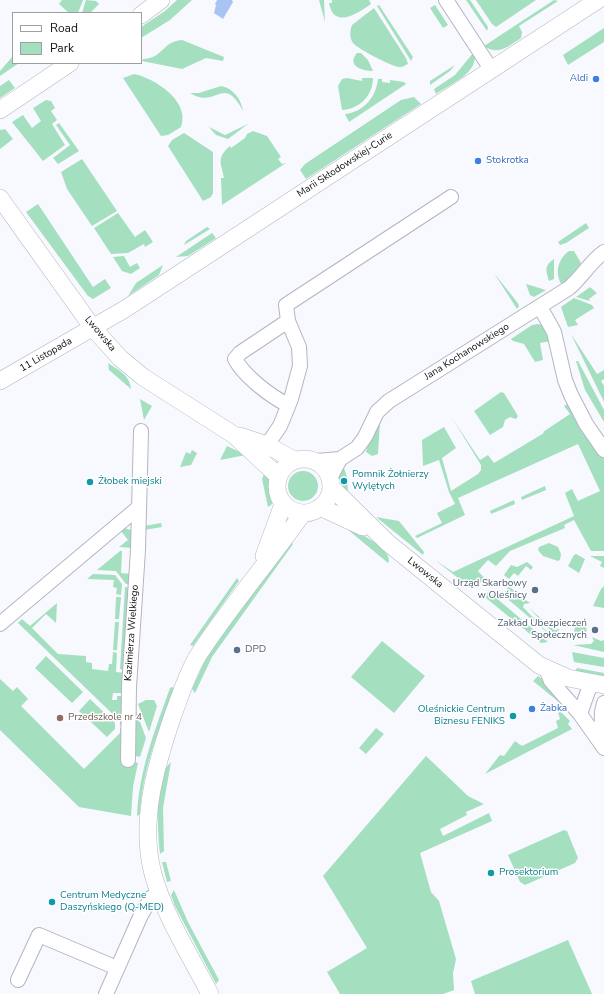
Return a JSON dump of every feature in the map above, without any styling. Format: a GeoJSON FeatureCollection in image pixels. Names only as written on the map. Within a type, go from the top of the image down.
{"type":"FeatureCollection","features":[{"type":"Feature","properties":{"kind":"street"},"geometry":{"type":"LineString","coordinates":[[142,14],[161,0]]}},
{"type":"Feature","properties":{"kind":"street"},"geometry":{"type":"LineString","coordinates":[[446,0],[491,69]]}},
{"type":"Feature","properties":{"kind":"street","name":"Marii Skłodowskiej-Curie"},"geometry":{"type":"LineString","coordinates":[[93,328],[225,244],[598,0]]}},
{"type":"Feature","properties":{"kind":"street"},"geometry":{"type":"LineString","coordinates":[[0,110],[69,64]]}},
{"type":"Feature","properties":{"kind":"street"},"geometry":{"type":"LineString","coordinates":[[267,445],[280,426],[300,366],[301,356],[288,321],[286,305],[451,197]]}},
{"type":"Feature","properties":{"kind":"street","name":"Lwowska"},"geometry":{"type":"LineString","coordinates":[[0,198],[93,328],[131,368],[234,435],[278,476]]}},
{"type":"Feature","properties":{"kind":"street","name":"Jana Kochanowskiego"},"geometry":{"type":"LineString","coordinates":[[316,461],[340,459],[357,448],[365,437],[377,412],[389,401],[569,288],[577,281],[592,262],[604,252]]}},
{"type":"Feature","properties":{"kind":"street"},"geometry":{"type":"LineString","coordinates":[[540,307],[554,332],[565,380],[573,400],[586,424],[604,450]]}},
{"type":"Feature","properties":{"kind":"street"},"geometry":{"type":"LineString","coordinates":[[288,321],[240,353],[235,359],[239,367],[275,398],[288,405]]}},
{"type":"Feature","properties":{"kind":"street","name":"11 Listopada"},"geometry":{"type":"LineString","coordinates":[[0,381],[93,328]]}},
{"type":"Feature","properties":{"kind":"street","name":"Kazimierza Wielkiego"},"geometry":{"type":"LineString","coordinates":[[128,760],[129,687],[138,550],[141,431]]}},
{"type":"Feature","properties":{"kind":"street","name":"Lwowska"},"geometry":{"type":"LineString","coordinates":[[234,435],[267,445],[294,460]]}},
{"type":"Feature","properties":{"kind":"street"},"geometry":{"type":"LineString","coordinates":[[302,459],[316,461],[327,471],[330,482],[326,501],[315,510],[303,513],[295,512],[283,504],[277,492],[278,476],[288,464],[294,460],[302,459]]}},
{"type":"Feature","properties":{"kind":"street","name":"Jana Kochanowskiego"},"geometry":{"type":"LineString","coordinates":[[330,482],[340,459]]}},
{"type":"Feature","properties":{"kind":"street","name":"Lwowska"},"geometry":{"type":"LineString","coordinates":[[330,482],[388,543]]}},
{"type":"Feature","properties":{"kind":"street"},"geometry":{"type":"LineString","coordinates":[[257,574],[283,504]]}},
{"type":"Feature","properties":{"kind":"street"},"geometry":{"type":"LineString","coordinates":[[0,624],[139,507]]}},
{"type":"Feature","properties":{"kind":"street","name":"Lwowska"},"geometry":{"type":"LineString","coordinates":[[320,507],[354,522],[388,543],[546,669],[568,678],[599,684]]}},
{"type":"Feature","properties":{"kind":"street"},"geometry":{"type":"LineString","coordinates":[[210,994],[169,916],[159,892],[151,859],[148,823],[151,795],[158,758],[193,665],[257,574],[303,513]]}},
{"type":"Feature","properties":{"kind":"street"},"geometry":{"type":"LineString","coordinates":[[546,669],[551,681],[580,714],[602,746]]}},
{"type":"Feature","properties":{"kind":"street"},"geometry":{"type":"LineString","coordinates":[[580,714],[588,691],[599,684]]}},
{"type":"Feature","properties":{"kind":"street"},"geometry":{"type":"LineString","coordinates":[[602,746],[602,712],[604,702]]}},
{"type":"Feature","properties":{"kind":"street"},"geometry":{"type":"LineString","coordinates":[[106,994],[150,898],[159,892]]}},
{"type":"Feature","properties":{"kind":"street"},"geometry":{"type":"LineString","coordinates":[[18,980],[39,935],[117,968]]}},
{"type":"Feature","properties":{"kind":"green space"},"geometry":{"type":"Polygon","coordinates":[[[62,0],[83,0],[78,12],[68,12],[59,4],[62,0]]]}},
{"type":"Feature","properties":{"kind":"green space"},"geometry":{"type":"Polygon","coordinates":[[[86,0],[96,1],[99,4],[91,12],[82,12],[86,0]]]}},
{"type":"Feature","properties":{"kind":"green space"},"geometry":{"type":"Polygon","coordinates":[[[177,0],[192,0],[170,20],[142,37],[142,26],[165,11],[177,0]]]}},
{"type":"Feature","properties":{"kind":"green space"},"geometry":{"type":"Polygon","coordinates":[[[319,0],[324,0],[325,22],[319,0]]]}},
{"type":"Feature","properties":{"kind":"green space"},"geometry":{"type":"Polygon","coordinates":[[[332,0],[369,0],[371,4],[353,15],[341,18],[336,16],[332,11],[329,3],[332,3],[332,0]]]}},
{"type":"Feature","properties":{"kind":"green space"},"geometry":{"type":"Polygon","coordinates":[[[466,0],[470,0],[488,27],[487,31],[466,0]]]}},
{"type":"Feature","properties":{"kind":"green space"},"geometry":{"type":"Polygon","coordinates":[[[476,0],[536,0],[496,27],[492,24],[476,0]]]}},
{"type":"Feature","properties":{"kind":"green space"},"geometry":{"type":"Polygon","coordinates":[[[554,0],[558,1],[519,26],[522,32],[521,38],[512,44],[499,50],[489,49],[484,46],[554,0]]]}},
{"type":"Feature","properties":{"kind":"green space"},"geometry":{"type":"Polygon","coordinates":[[[379,5],[413,57],[411,61],[377,6],[379,5]]]}},
{"type":"Feature","properties":{"kind":"green space"},"geometry":{"type":"Polygon","coordinates":[[[435,5],[448,25],[443,28],[430,8],[435,5]]]}},
{"type":"Feature","properties":{"kind":"green space"},"geometry":{"type":"Polygon","coordinates":[[[374,8],[406,58],[408,64],[401,67],[395,66],[382,61],[353,43],[350,34],[352,25],[374,8]]]}},
{"type":"Feature","properties":{"kind":"green space"},"geometry":{"type":"Polygon","coordinates":[[[604,28],[604,42],[568,65],[563,55],[604,28]]]}},
{"type":"Feature","properties":{"kind":"green space"},"geometry":{"type":"Polygon","coordinates":[[[182,40],[224,57],[223,61],[206,58],[182,69],[142,61],[143,59],[155,56],[175,41],[182,40]]]}},
{"type":"Feature","properties":{"kind":"green space"},"geometry":{"type":"Polygon","coordinates":[[[474,52],[475,59],[473,66],[468,72],[456,82],[436,94],[434,89],[455,75],[474,52]]]}},
{"type":"Feature","properties":{"kind":"green space"},"geometry":{"type":"Polygon","coordinates":[[[357,53],[361,53],[368,60],[373,71],[357,67],[353,61],[357,53]]]}},
{"type":"Feature","properties":{"kind":"green space"},"geometry":{"type":"Polygon","coordinates":[[[12,57],[12,64],[18,64],[0,76],[0,71],[12,57]]]}},
{"type":"Feature","properties":{"kind":"green space"},"geometry":{"type":"Polygon","coordinates":[[[455,65],[450,71],[430,85],[430,81],[455,65]]]}},
{"type":"Feature","properties":{"kind":"green space"},"geometry":{"type":"Polygon","coordinates":[[[134,74],[151,80],[169,92],[181,108],[183,117],[181,127],[168,135],[161,136],[123,78],[134,74]]]}},
{"type":"Feature","properties":{"kind":"green space"},"geometry":{"type":"Polygon","coordinates":[[[347,78],[362,81],[362,78],[373,78],[371,90],[364,100],[354,107],[342,110],[338,86],[342,79],[347,78]]]}},
{"type":"Feature","properties":{"kind":"green space"},"geometry":{"type":"Polygon","coordinates":[[[378,79],[382,79],[382,82],[390,83],[390,80],[404,82],[406,84],[349,122],[345,114],[358,110],[368,102],[375,92],[378,79]]]}},
{"type":"Feature","properties":{"kind":"green space"},"geometry":{"type":"Polygon","coordinates":[[[9,80],[15,88],[0,98],[0,86],[9,80]]]}},
{"type":"Feature","properties":{"kind":"green space"},"geometry":{"type":"Polygon","coordinates":[[[221,86],[229,89],[236,95],[243,111],[236,100],[225,93],[207,98],[199,97],[190,93],[199,93],[221,86]]]}},
{"type":"Feature","properties":{"kind":"green space"},"geometry":{"type":"Polygon","coordinates":[[[414,97],[421,104],[306,179],[300,170],[305,164],[401,100],[414,97]]]}},
{"type":"Feature","properties":{"kind":"green space"},"geometry":{"type":"Polygon","coordinates":[[[46,100],[51,101],[55,108],[51,111],[57,120],[52,124],[65,145],[43,161],[12,122],[23,115],[32,128],[41,121],[33,108],[46,100]]]}},
{"type":"Feature","properties":{"kind":"green space"},"geometry":{"type":"Polygon","coordinates":[[[59,123],[79,151],[58,164],[53,158],[70,145],[56,125],[59,123]]]}},
{"type":"Feature","properties":{"kind":"green space"},"geometry":{"type":"Polygon","coordinates":[[[248,124],[228,139],[216,135],[209,127],[225,135],[248,124]]]}},
{"type":"Feature","properties":{"kind":"green space"},"geometry":{"type":"Polygon","coordinates":[[[5,129],[13,139],[0,149],[0,130],[5,129]]]}},
{"type":"Feature","properties":{"kind":"green space"},"geometry":{"type":"Polygon","coordinates":[[[253,131],[267,136],[281,157],[278,159],[282,164],[286,163],[222,205],[221,178],[224,178],[221,162],[222,155],[230,146],[231,148],[245,138],[247,134],[253,131]]]}},
{"type":"Feature","properties":{"kind":"green space"},"geometry":{"type":"Polygon","coordinates":[[[184,133],[213,152],[213,193],[211,197],[203,201],[168,146],[172,140],[184,133]]]}},
{"type":"Feature","properties":{"kind":"green space"},"geometry":{"type":"Polygon","coordinates":[[[82,159],[117,211],[92,226],[67,189],[61,172],[82,159]]]}},
{"type":"Feature","properties":{"kind":"green space"},"geometry":{"type":"Polygon","coordinates":[[[38,204],[93,287],[105,279],[111,288],[93,299],[88,296],[26,212],[38,204]]]}},
{"type":"Feature","properties":{"kind":"green space"},"geometry":{"type":"Polygon","coordinates":[[[118,213],[135,237],[145,230],[153,242],[145,247],[144,244],[128,253],[111,254],[94,228],[118,213]]]}},
{"type":"Feature","properties":{"kind":"green space"},"geometry":{"type":"Polygon","coordinates":[[[586,223],[589,228],[566,243],[560,245],[558,242],[586,223]]]}},
{"type":"Feature","properties":{"kind":"green space"},"geometry":{"type":"Polygon","coordinates":[[[207,227],[210,229],[184,245],[186,241],[207,227]]]}},
{"type":"Feature","properties":{"kind":"green space"},"geometry":{"type":"Polygon","coordinates":[[[212,233],[216,238],[188,256],[176,257],[212,233]]]}},
{"type":"Feature","properties":{"kind":"green space"},"geometry":{"type":"Polygon","coordinates":[[[569,251],[574,251],[581,263],[574,274],[562,285],[558,276],[558,266],[562,258],[569,251]]]}},
{"type":"Feature","properties":{"kind":"green space"},"geometry":{"type":"Polygon","coordinates":[[[124,256],[130,267],[137,263],[140,268],[131,274],[122,271],[113,257],[124,256]]]}},
{"type":"Feature","properties":{"kind":"green space"},"geometry":{"type":"Polygon","coordinates":[[[554,259],[554,279],[549,281],[547,266],[554,259]]]}},
{"type":"Feature","properties":{"kind":"green space"},"geometry":{"type":"Polygon","coordinates":[[[163,265],[159,275],[128,296],[136,283],[163,265]]]}},
{"type":"Feature","properties":{"kind":"green space"},"geometry":{"type":"Polygon","coordinates":[[[494,273],[517,302],[519,306],[517,309],[494,273]]]}},
{"type":"Feature","properties":{"kind":"green space"},"geometry":{"type":"Polygon","coordinates":[[[526,284],[546,290],[534,297],[530,295],[526,284]]]}},
{"type":"Feature","properties":{"kind":"green space"},"geometry":{"type":"Polygon","coordinates":[[[590,287],[597,293],[589,299],[590,301],[576,297],[590,287]]]}},
{"type":"Feature","properties":{"kind":"green space"},"geometry":{"type":"Polygon","coordinates":[[[574,298],[592,305],[594,308],[575,320],[578,325],[568,327],[561,307],[574,298]]]}},
{"type":"Feature","properties":{"kind":"green space"},"geometry":{"type":"Polygon","coordinates":[[[544,324],[551,341],[540,343],[543,360],[535,362],[524,344],[511,339],[532,325],[544,324]]]}},
{"type":"Feature","properties":{"kind":"green space"},"geometry":{"type":"Polygon","coordinates":[[[571,334],[597,374],[604,370],[604,379],[601,381],[604,386],[604,402],[571,334]]]}},
{"type":"Feature","properties":{"kind":"green space"},"geometry":{"type":"Polygon","coordinates":[[[576,361],[578,361],[604,410],[604,422],[585,390],[576,361]]]}},
{"type":"Feature","properties":{"kind":"green space"},"geometry":{"type":"Polygon","coordinates":[[[108,363],[126,376],[131,389],[109,370],[108,363]]]}},
{"type":"Feature","properties":{"kind":"green space"},"geometry":{"type":"Polygon","coordinates":[[[501,392],[504,393],[518,416],[516,419],[510,417],[505,420],[503,427],[490,435],[474,411],[501,392]]]}},
{"type":"Feature","properties":{"kind":"green space"},"geometry":{"type":"Polygon","coordinates":[[[140,399],[152,406],[144,420],[140,399]]]}},
{"type":"Feature","properties":{"kind":"green space"},"geometry":{"type":"Polygon","coordinates":[[[569,403],[583,429],[604,459],[604,551],[591,551],[574,520],[564,525],[565,528],[510,551],[496,566],[488,560],[478,571],[485,579],[471,588],[435,560],[453,572],[574,516],[565,493],[572,489],[578,501],[600,491],[578,444],[458,498],[465,515],[417,538],[415,536],[442,523],[437,513],[455,504],[449,492],[439,460],[423,466],[422,440],[444,427],[456,448],[442,458],[451,491],[478,474],[481,470],[481,465],[452,418],[480,460],[488,455],[494,463],[544,433],[543,432],[570,414],[564,406],[569,403]]]}},
{"type":"Feature","properties":{"kind":"green space"},"geometry":{"type":"Polygon","coordinates":[[[380,423],[378,454],[372,456],[366,452],[380,423]]]}},
{"type":"Feature","properties":{"kind":"green space"},"geometry":{"type":"Polygon","coordinates":[[[227,446],[246,455],[220,460],[227,446]]]}},
{"type":"Feature","properties":{"kind":"green space"},"geometry":{"type":"Polygon","coordinates":[[[192,450],[197,453],[191,465],[180,467],[186,452],[190,454],[192,450]]]}},
{"type":"Feature","properties":{"kind":"green space"},"geometry":{"type":"Polygon","coordinates":[[[343,465],[347,477],[348,493],[337,486],[336,478],[343,465]]]}},
{"type":"Feature","properties":{"kind":"green space"},"geometry":{"type":"Polygon","coordinates":[[[303,471],[314,475],[318,486],[314,497],[303,501],[292,497],[288,486],[292,475],[303,471]]]}},
{"type":"Feature","properties":{"kind":"green space"},"geometry":{"type":"Polygon","coordinates":[[[265,472],[271,479],[274,501],[268,507],[262,479],[265,472]]]}},
{"type":"Feature","properties":{"kind":"green space"},"geometry":{"type":"Polygon","coordinates":[[[545,486],[546,490],[522,500],[521,497],[545,486]]]}},
{"type":"Feature","properties":{"kind":"green space"},"geometry":{"type":"Polygon","coordinates":[[[514,500],[515,504],[491,514],[490,511],[514,500]]]}},
{"type":"Feature","properties":{"kind":"green space"},"geometry":{"type":"Polygon","coordinates":[[[376,517],[399,521],[424,552],[423,555],[376,517]]]}},
{"type":"Feature","properties":{"kind":"green space"},"geometry":{"type":"Polygon","coordinates":[[[161,523],[162,527],[144,530],[144,526],[161,523]]]}},
{"type":"Feature","properties":{"kind":"green space"},"geometry":{"type":"Polygon","coordinates":[[[341,524],[362,534],[377,544],[388,555],[388,563],[341,524]]]}},
{"type":"Feature","properties":{"kind":"green space"},"geometry":{"type":"Polygon","coordinates":[[[125,528],[133,531],[133,548],[119,547],[128,540],[121,531],[125,528]]]}},
{"type":"Feature","properties":{"kind":"green space"},"geometry":{"type":"Polygon","coordinates":[[[289,540],[293,544],[212,657],[195,693],[192,689],[207,656],[289,540]]]}},
{"type":"Feature","properties":{"kind":"green space"},"geometry":{"type":"Polygon","coordinates":[[[549,543],[558,547],[561,554],[560,560],[558,561],[543,556],[538,550],[539,547],[549,543]]]}},
{"type":"Feature","properties":{"kind":"green space"},"geometry":{"type":"Polygon","coordinates":[[[120,551],[122,551],[121,573],[132,574],[131,585],[126,584],[116,571],[97,570],[120,551]]]}},
{"type":"Feature","properties":{"kind":"green space"},"geometry":{"type":"Polygon","coordinates":[[[576,554],[585,559],[579,573],[568,566],[576,554]]]}},
{"type":"Feature","properties":{"kind":"green space"},"geometry":{"type":"Polygon","coordinates":[[[590,556],[604,556],[604,568],[600,566],[602,562],[590,556]]]}},
{"type":"Feature","properties":{"kind":"green space"},"geometry":{"type":"Polygon","coordinates":[[[527,562],[533,567],[531,570],[526,566],[518,576],[514,573],[509,579],[504,575],[511,565],[517,567],[527,562]]]}},
{"type":"Feature","properties":{"kind":"green space"},"geometry":{"type":"Polygon","coordinates":[[[93,574],[115,575],[122,584],[121,595],[116,594],[117,588],[113,587],[114,580],[87,579],[93,574]]]}},
{"type":"Feature","properties":{"kind":"green space"},"geometry":{"type":"Polygon","coordinates":[[[237,578],[239,581],[193,646],[190,645],[237,578]]]}},
{"type":"Feature","properties":{"kind":"green space"},"geometry":{"type":"Polygon","coordinates":[[[509,586],[530,603],[524,604],[523,607],[550,635],[503,595],[509,586]]]}},
{"type":"Feature","properties":{"kind":"green space"},"geometry":{"type":"Polygon","coordinates":[[[604,586],[604,608],[593,606],[601,589],[604,586]]]}},
{"type":"Feature","properties":{"kind":"green space"},"geometry":{"type":"Polygon","coordinates":[[[125,587],[131,588],[125,670],[120,669],[125,587]]]}},
{"type":"Feature","properties":{"kind":"green space"},"geometry":{"type":"Polygon","coordinates":[[[488,591],[548,642],[541,643],[486,598],[488,591]]]}},
{"type":"Feature","properties":{"kind":"green space"},"geometry":{"type":"Polygon","coordinates":[[[116,597],[121,597],[119,619],[115,619],[116,597]]]}},
{"type":"Feature","properties":{"kind":"green space"},"geometry":{"type":"Polygon","coordinates":[[[57,603],[56,623],[46,614],[32,628],[58,654],[86,656],[86,662],[92,663],[92,669],[108,671],[109,664],[112,664],[113,652],[117,653],[116,672],[125,673],[124,693],[113,693],[112,700],[117,700],[117,696],[124,696],[124,725],[120,725],[120,721],[18,623],[22,619],[30,626],[57,603]]]}},
{"type":"Feature","properties":{"kind":"green space"},"geometry":{"type":"Polygon","coordinates":[[[528,607],[554,630],[560,629],[554,634],[528,607]]]}},
{"type":"Feature","properties":{"kind":"green space"},"geometry":{"type":"Polygon","coordinates":[[[115,622],[119,622],[117,650],[113,650],[115,622]]]}},
{"type":"Feature","properties":{"kind":"green space"},"geometry":{"type":"Polygon","coordinates":[[[577,622],[587,623],[586,636],[576,635],[574,631],[577,622]]]}},
{"type":"Feature","properties":{"kind":"green space"},"geometry":{"type":"Polygon","coordinates":[[[592,637],[601,641],[604,640],[604,652],[573,645],[591,644],[594,641],[592,637]]]}},
{"type":"Feature","properties":{"kind":"green space"},"geometry":{"type":"Polygon","coordinates":[[[382,641],[425,676],[394,713],[351,677],[382,641]]]}},
{"type":"Feature","properties":{"kind":"green space"},"geometry":{"type":"Polygon","coordinates":[[[572,652],[604,658],[604,667],[574,662],[572,652]]]}},
{"type":"Feature","properties":{"kind":"green space"},"geometry":{"type":"Polygon","coordinates":[[[46,656],[83,692],[72,703],[35,668],[46,656]]]}},
{"type":"Feature","properties":{"kind":"green space"},"geometry":{"type":"Polygon","coordinates":[[[577,668],[604,673],[604,676],[575,671],[577,668]]]}},
{"type":"Feature","properties":{"kind":"green space"},"geometry":{"type":"Polygon","coordinates":[[[538,676],[558,693],[565,707],[533,681],[538,676]]]}},
{"type":"Feature","properties":{"kind":"green space"},"geometry":{"type":"Polygon","coordinates":[[[0,679],[13,691],[17,687],[28,699],[21,706],[84,769],[120,733],[120,728],[124,729],[134,762],[138,763],[133,787],[131,816],[79,807],[0,730],[0,679]]]}},
{"type":"Feature","properties":{"kind":"green space"},"geometry":{"type":"Polygon","coordinates":[[[170,688],[174,688],[152,750],[141,798],[140,814],[137,816],[138,799],[144,766],[159,719],[170,688]]]}},
{"type":"Feature","properties":{"kind":"green space"},"geometry":{"type":"Polygon","coordinates":[[[90,699],[115,723],[115,729],[107,737],[79,711],[90,699]]]}},
{"type":"Feature","properties":{"kind":"green space"},"geometry":{"type":"Polygon","coordinates":[[[146,700],[154,700],[157,706],[149,732],[138,704],[146,700]]]}},
{"type":"Feature","properties":{"kind":"green space"},"geometry":{"type":"Polygon","coordinates":[[[133,703],[146,738],[140,757],[136,756],[132,751],[133,703]]]}},
{"type":"Feature","properties":{"kind":"green space"},"geometry":{"type":"Polygon","coordinates":[[[560,711],[570,721],[568,724],[572,729],[485,774],[500,755],[504,756],[515,741],[522,746],[558,728],[556,721],[560,719],[558,712],[560,711]]]}},
{"type":"Feature","properties":{"kind":"green space"},"geometry":{"type":"Polygon","coordinates":[[[376,728],[384,734],[366,754],[359,748],[376,728]]]}},
{"type":"Feature","properties":{"kind":"green space"},"geometry":{"type":"Polygon","coordinates":[[[426,756],[468,796],[484,804],[466,812],[467,815],[440,829],[443,836],[489,813],[492,821],[420,853],[431,892],[439,901],[456,959],[453,973],[454,990],[443,994],[340,994],[327,972],[367,948],[323,876],[426,756]]]}},
{"type":"Feature","properties":{"kind":"green space"},"geometry":{"type":"Polygon","coordinates":[[[171,762],[163,808],[164,851],[160,854],[158,832],[159,792],[165,769],[171,762]]]}},
{"type":"Feature","properties":{"kind":"green space"},"geometry":{"type":"Polygon","coordinates":[[[564,830],[567,831],[578,858],[575,863],[525,885],[520,882],[508,855],[564,830]]]}},
{"type":"Feature","properties":{"kind":"green space"},"geometry":{"type":"Polygon","coordinates":[[[162,862],[166,862],[171,881],[167,882],[162,862]]]}},
{"type":"Feature","properties":{"kind":"green space"},"geometry":{"type":"Polygon","coordinates":[[[174,890],[188,922],[219,980],[216,984],[175,906],[171,895],[174,890]]]}},
{"type":"Feature","properties":{"kind":"green space"},"geometry":{"type":"Polygon","coordinates":[[[568,940],[592,994],[475,994],[471,981],[568,940]]]}},
{"type":"Feature","properties":{"kind":"water"},"geometry":{"type":"Polygon","coordinates":[[[217,0],[232,0],[233,2],[223,19],[214,13],[217,0]]]}},
{"type":"Feature","properties":{"kind":"place","name":"Aldi"},"geometry":{"type":"Point","coordinates":[596,79]}},
{"type":"Feature","properties":{"kind":"place","name":"Stokrotka"},"geometry":{"type":"Point","coordinates":[478,161]}},
{"type":"Feature","properties":{"kind":"place","name":"Pomnik Żołnierzy Wylętych"},"geometry":{"type":"Point","coordinates":[344,481]}},
{"type":"Feature","properties":{"kind":"place","name":"Żłobek miejski"},"geometry":{"type":"Point","coordinates":[90,482]}},
{"type":"Feature","properties":{"kind":"place","name":"Urząd Skarbowy w Oleśnicy"},"geometry":{"type":"Point","coordinates":[535,590]}},
{"type":"Feature","properties":{"kind":"place","name":"Zakład Ubezpieczeń Społecznych"},"geometry":{"type":"Point","coordinates":[595,630]}},
{"type":"Feature","properties":{"kind":"place","name":"DPD"},"geometry":{"type":"Point","coordinates":[237,650]}},
{"type":"Feature","properties":{"kind":"place","name":"Żabka"},"geometry":{"type":"Point","coordinates":[532,709]}},
{"type":"Feature","properties":{"kind":"place","name":"Oleśnickie Centrum Biznesu FENIKS"},"geometry":{"type":"Point","coordinates":[513,716]}},
{"type":"Feature","properties":{"kind":"place","name":"Przedszkole nr 4"},"geometry":{"type":"Point","coordinates":[60,718]}},
{"type":"Feature","properties":{"kind":"place","name":"Prosektorium"},"geometry":{"type":"Point","coordinates":[491,873]}},
{"type":"Feature","properties":{"kind":"place","name":"Centrum Medyczne Daszyńskiego (Q-MED)"},"geometry":{"type":"Point","coordinates":[52,902]}}]}
